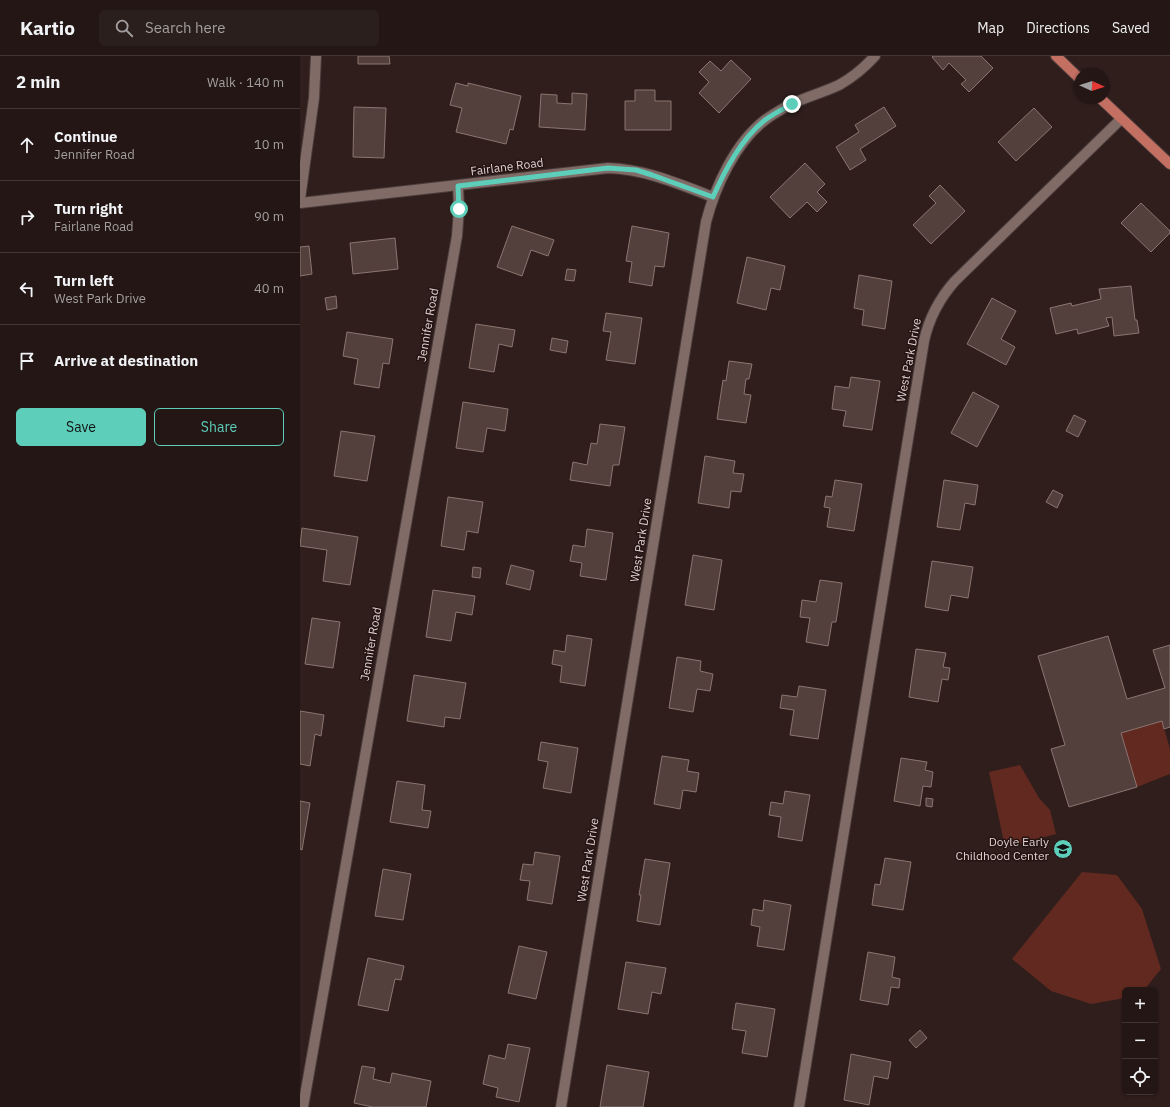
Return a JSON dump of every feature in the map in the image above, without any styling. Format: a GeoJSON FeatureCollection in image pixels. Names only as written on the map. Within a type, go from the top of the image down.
{"type":"FeatureCollection","features":[{"type":"Feature","properties":{"kind":"main road"},"geometry":{"type":"LineString","coordinates":[[1056,56],[1074,73]]}},
{"type":"Feature","properties":{"kind":"main road"},"geometry":{"type":"LineString","coordinates":[[1106,104],[1170,164]]}},
{"type":"Feature","properties":{"kind":"street"},"geometry":{"type":"LineString","coordinates":[[300,198],[313,105],[316,56]]}},
{"type":"Feature","properties":{"kind":"street","name":"West Park Drive"},"geometry":{"type":"LineString","coordinates":[[561,1107],[706,222],[713,197],[721,179],[738,150],[750,134],[764,120],[792,104],[840,84],[856,73],[875,56]]}},
{"type":"Feature","properties":{"kind":"street","name":"West Park Drive"},"geometry":{"type":"LineString","coordinates":[[799,1107],[924,341],[929,322],[942,296],[952,285],[1121,119]]}},
{"type":"Feature","properties":{"kind":"street","name":"Fairlane Road"},"geometry":{"type":"LineString","coordinates":[[300,204],[608,168],[636,170],[713,197]]}},
{"type":"Feature","properties":{"kind":"street","name":"Jennifer Road"},"geometry":{"type":"LineString","coordinates":[[303,1107],[457,236],[459,209],[458,186]]}},
{"type":"Feature","properties":{"kind":"shaded area"},"geometry":{"type":"Polygon","coordinates":[[[1162,721],[1170,749],[1170,774],[1137,787],[1121,733],[1162,721]]]}},
{"type":"Feature","properties":{"kind":"shaded area"},"geometry":{"type":"Polygon","coordinates":[[[1020,765],[1039,798],[1050,810],[1056,834],[1005,847],[989,772],[1020,765]]]}},
{"type":"Feature","properties":{"kind":"shaded area"},"geometry":{"type":"Polygon","coordinates":[[[1082,872],[1117,875],[1142,909],[1161,969],[1146,987],[1122,987],[1122,999],[1091,1004],[1051,991],[1012,959],[1082,872]]]}},
{"type":"Feature","properties":{"kind":"building"},"geometry":{"type":"Polygon","coordinates":[[[358,56],[389,56],[390,64],[358,64],[358,56]]]}},
{"type":"Feature","properties":{"kind":"building"},"geometry":{"type":"Polygon","coordinates":[[[981,56],[993,68],[969,92],[961,84],[966,80],[949,63],[943,70],[932,57],[981,56]]]}},
{"type":"Feature","properties":{"kind":"building"},"geometry":{"type":"Polygon","coordinates":[[[731,60],[751,79],[719,113],[699,93],[709,82],[699,72],[710,61],[721,71],[731,60]]]}},
{"type":"Feature","properties":{"kind":"building"},"geometry":{"type":"Polygon","coordinates":[[[456,83],[468,86],[468,83],[521,96],[513,130],[510,129],[506,144],[456,132],[462,108],[450,105],[456,83]]]}},
{"type":"Feature","properties":{"kind":"building"},"geometry":{"type":"Polygon","coordinates":[[[635,90],[655,90],[655,101],[671,101],[671,130],[625,130],[625,101],[635,101],[635,90]]]}},
{"type":"Feature","properties":{"kind":"building"},"geometry":{"type":"Polygon","coordinates":[[[572,93],[587,94],[585,130],[539,127],[541,94],[557,95],[557,103],[572,104],[572,93]]]}},
{"type":"Feature","properties":{"kind":"building"},"geometry":{"type":"Polygon","coordinates":[[[354,107],[386,108],[384,158],[353,157],[354,107]]]}},
{"type":"Feature","properties":{"kind":"building"},"geometry":{"type":"Polygon","coordinates":[[[884,107],[896,126],[860,149],[866,160],[850,170],[836,147],[859,132],[855,125],[884,107]]]}},
{"type":"Feature","properties":{"kind":"building"},"geometry":{"type":"Polygon","coordinates":[[[1034,108],[1052,127],[1016,161],[998,142],[1034,108]]]}},
{"type":"Feature","properties":{"kind":"building"},"geometry":{"type":"Polygon","coordinates":[[[805,163],[825,184],[817,192],[827,202],[817,212],[807,202],[790,218],[770,197],[805,163]]]}},
{"type":"Feature","properties":{"kind":"building"},"geometry":{"type":"Polygon","coordinates":[[[940,185],[965,211],[931,244],[913,225],[936,203],[929,196],[940,185]]]}},
{"type":"Feature","properties":{"kind":"building"},"geometry":{"type":"Polygon","coordinates":[[[1141,203],[1170,231],[1170,233],[1151,252],[1121,223],[1141,203]]]}},
{"type":"Feature","properties":{"kind":"building"},"geometry":{"type":"Polygon","coordinates":[[[512,226],[554,240],[548,256],[531,250],[522,276],[497,267],[512,226]]]}},
{"type":"Feature","properties":{"kind":"building"},"geometry":{"type":"Polygon","coordinates":[[[632,226],[669,233],[664,267],[655,266],[652,286],[629,282],[632,262],[626,261],[632,226]]]}},
{"type":"Feature","properties":{"kind":"building"},"geometry":{"type":"Polygon","coordinates":[[[395,238],[398,269],[353,274],[350,243],[395,238]]]}},
{"type":"Feature","properties":{"kind":"building"},"geometry":{"type":"Polygon","coordinates":[[[309,246],[312,274],[300,276],[300,247],[309,246]]]}},
{"type":"Feature","properties":{"kind":"building"},"geometry":{"type":"Polygon","coordinates":[[[747,257],[785,266],[780,290],[771,288],[766,310],[737,303],[747,257]]]}},
{"type":"Feature","properties":{"kind":"building"},"geometry":{"type":"Polygon","coordinates":[[[567,269],[576,270],[574,281],[565,280],[567,269]]]}},
{"type":"Feature","properties":{"kind":"building"},"geometry":{"type":"Polygon","coordinates":[[[859,275],[892,281],[885,329],[862,325],[864,310],[854,308],[859,275]]]}},
{"type":"Feature","properties":{"kind":"building"},"geometry":{"type":"Polygon","coordinates":[[[1131,286],[1135,320],[1137,320],[1139,333],[1114,336],[1112,317],[1106,318],[1109,326],[1078,334],[1077,329],[1056,334],[1050,308],[1071,303],[1072,306],[1101,299],[1099,289],[1131,286]]]}},
{"type":"Feature","properties":{"kind":"building"},"geometry":{"type":"Polygon","coordinates":[[[336,296],[337,308],[327,310],[325,298],[336,296]]]}},
{"type":"Feature","properties":{"kind":"building"},"geometry":{"type":"Polygon","coordinates":[[[992,298],[1016,311],[1001,339],[1015,347],[1006,365],[967,344],[992,298]]]}},
{"type":"Feature","properties":{"kind":"building"},"geometry":{"type":"Polygon","coordinates":[[[606,313],[642,318],[635,364],[606,360],[611,332],[603,331],[606,313]]]}},
{"type":"Feature","properties":{"kind":"building"},"geometry":{"type":"Polygon","coordinates":[[[476,324],[515,330],[512,347],[499,344],[494,372],[469,368],[476,324]]]}},
{"type":"Feature","properties":{"kind":"building"},"geometry":{"type":"Polygon","coordinates":[[[347,332],[393,339],[389,364],[383,363],[379,388],[354,384],[358,359],[343,356],[347,332]]]}},
{"type":"Feature","properties":{"kind":"building"},"geometry":{"type":"Polygon","coordinates":[[[552,338],[568,341],[566,353],[550,350],[552,338]]]}},
{"type":"Feature","properties":{"kind":"building"},"geometry":{"type":"Polygon","coordinates":[[[729,361],[752,364],[749,379],[746,379],[744,394],[751,395],[746,423],[717,419],[723,380],[726,381],[729,361]]]}},
{"type":"Feature","properties":{"kind":"building"},"geometry":{"type":"Polygon","coordinates":[[[851,377],[880,381],[872,430],[843,426],[846,411],[832,409],[835,386],[849,388],[851,377]]]}},
{"type":"Feature","properties":{"kind":"building"},"geometry":{"type":"Polygon","coordinates":[[[973,392],[999,406],[977,447],[951,433],[973,392]]]}},
{"type":"Feature","properties":{"kind":"building"},"geometry":{"type":"Polygon","coordinates":[[[463,402],[508,409],[505,431],[487,428],[483,452],[456,448],[463,402]]]}},
{"type":"Feature","properties":{"kind":"building"},"geometry":{"type":"Polygon","coordinates":[[[1074,415],[1086,421],[1078,437],[1066,431],[1074,415]]]}},
{"type":"Feature","properties":{"kind":"building"},"geometry":{"type":"Polygon","coordinates":[[[600,424],[625,427],[619,465],[613,465],[610,486],[570,480],[573,462],[587,465],[591,443],[597,444],[600,424]]]}},
{"type":"Feature","properties":{"kind":"building"},"geometry":{"type":"Polygon","coordinates":[[[341,431],[375,436],[367,481],[334,476],[341,431]]]}},
{"type":"Feature","properties":{"kind":"building"},"geometry":{"type":"Polygon","coordinates":[[[705,456],[735,461],[733,473],[744,474],[741,492],[731,491],[729,508],[698,503],[705,456]]]}},
{"type":"Feature","properties":{"kind":"building"},"geometry":{"type":"Polygon","coordinates":[[[835,480],[862,484],[854,531],[827,527],[830,508],[824,507],[826,496],[832,497],[835,480]]]}},
{"type":"Feature","properties":{"kind":"building"},"geometry":{"type":"Polygon","coordinates":[[[944,480],[978,485],[975,505],[965,503],[960,530],[937,527],[944,480]]]}},
{"type":"Feature","properties":{"kind":"building"},"geometry":{"type":"Polygon","coordinates":[[[1053,490],[1063,495],[1057,508],[1046,502],[1053,490]]]}},
{"type":"Feature","properties":{"kind":"building"},"geometry":{"type":"Polygon","coordinates":[[[448,497],[483,502],[478,533],[467,531],[464,550],[441,546],[448,497]]]}},
{"type":"Feature","properties":{"kind":"building"},"geometry":{"type":"Polygon","coordinates":[[[302,528],[358,537],[350,585],[323,581],[327,550],[300,546],[302,528]]]}},
{"type":"Feature","properties":{"kind":"building"},"geometry":{"type":"Polygon","coordinates":[[[587,529],[613,533],[606,580],[580,576],[582,563],[570,561],[573,545],[585,547],[587,529]]]}},
{"type":"Feature","properties":{"kind":"building"},"geometry":{"type":"Polygon","coordinates":[[[693,555],[722,560],[714,610],[685,605],[693,555]]]}},
{"type":"Feature","properties":{"kind":"building"},"geometry":{"type":"Polygon","coordinates":[[[932,561],[973,567],[968,598],[951,595],[948,611],[925,607],[932,561]]]}},
{"type":"Feature","properties":{"kind":"building"},"geometry":{"type":"Polygon","coordinates":[[[511,565],[534,571],[530,590],[506,584],[511,565]]]}},
{"type":"Feature","properties":{"kind":"building"},"geometry":{"type":"Polygon","coordinates":[[[473,567],[481,568],[480,578],[472,577],[473,567]]]}},
{"type":"Feature","properties":{"kind":"building"},"geometry":{"type":"Polygon","coordinates":[[[820,580],[842,583],[836,622],[832,622],[828,646],[806,642],[810,618],[800,617],[802,600],[816,602],[820,580]]]}},
{"type":"Feature","properties":{"kind":"building"},"geometry":{"type":"Polygon","coordinates":[[[433,590],[475,596],[472,615],[456,612],[451,641],[426,637],[433,590]]]}},
{"type":"Feature","properties":{"kind":"building"},"geometry":{"type":"Polygon","coordinates":[[[312,618],[340,622],[333,668],[305,664],[312,618]]]}},
{"type":"Feature","properties":{"kind":"building"},"geometry":{"type":"Polygon","coordinates":[[[567,635],[592,639],[585,686],[560,682],[562,666],[552,664],[554,650],[565,652],[567,635]]]}},
{"type":"Feature","properties":{"kind":"building"},"geometry":{"type":"Polygon","coordinates":[[[1108,636],[1127,699],[1165,688],[1153,650],[1170,645],[1170,727],[1164,729],[1162,721],[1121,733],[1137,787],[1069,807],[1051,749],[1065,745],[1038,656],[1108,636]]]}},
{"type":"Feature","properties":{"kind":"building"},"geometry":{"type":"Polygon","coordinates":[[[916,649],[946,653],[943,667],[950,668],[948,680],[942,679],[938,702],[909,697],[916,649]]]}},
{"type":"Feature","properties":{"kind":"building"},"geometry":{"type":"Polygon","coordinates":[[[677,657],[701,661],[700,671],[713,674],[710,691],[697,689],[693,712],[669,708],[677,657]]]}},
{"type":"Feature","properties":{"kind":"building"},"geometry":{"type":"Polygon","coordinates":[[[414,675],[466,683],[460,719],[445,717],[444,727],[407,721],[414,675]]]}},
{"type":"Feature","properties":{"kind":"building"},"geometry":{"type":"Polygon","coordinates":[[[799,686],[826,690],[818,739],[790,735],[794,710],[780,708],[782,695],[797,697],[799,686]]]}},
{"type":"Feature","properties":{"kind":"building"},"geometry":{"type":"Polygon","coordinates":[[[300,711],[324,715],[321,736],[315,734],[310,766],[300,764],[300,711]]]}},
{"type":"Feature","properties":{"kind":"building"},"geometry":{"type":"Polygon","coordinates":[[[541,742],[578,748],[571,793],[543,788],[548,762],[538,760],[541,742]]]}},
{"type":"Feature","properties":{"kind":"building"},"geometry":{"type":"Polygon","coordinates":[[[662,756],[689,760],[687,771],[699,773],[696,792],[683,790],[680,809],[654,804],[662,756]]]}},
{"type":"Feature","properties":{"kind":"building"},"geometry":{"type":"Polygon","coordinates":[[[901,758],[927,762],[925,770],[933,772],[931,787],[923,786],[920,806],[894,801],[901,758]]]}},
{"type":"Feature","properties":{"kind":"building"},"geometry":{"type":"Polygon","coordinates":[[[397,781],[425,785],[422,810],[431,811],[428,828],[390,822],[397,781]]]}},
{"type":"Feature","properties":{"kind":"building"},"geometry":{"type":"Polygon","coordinates":[[[785,791],[810,795],[802,841],[778,837],[781,817],[769,815],[771,802],[783,804],[785,791]]]}},
{"type":"Feature","properties":{"kind":"building"},"geometry":{"type":"Polygon","coordinates":[[[926,798],[933,799],[932,807],[926,806],[926,798]]]}},
{"type":"Feature","properties":{"kind":"building"},"geometry":{"type":"Polygon","coordinates":[[[300,801],[310,803],[302,850],[300,849],[300,801]]]}},
{"type":"Feature","properties":{"kind":"building"},"geometry":{"type":"Polygon","coordinates":[[[535,852],[560,856],[552,904],[527,900],[530,881],[520,880],[523,864],[533,865],[535,852]]]}},
{"type":"Feature","properties":{"kind":"building"},"geometry":{"type":"Polygon","coordinates":[[[885,858],[911,862],[903,910],[872,905],[875,884],[880,885],[885,858]]]}},
{"type":"Feature","properties":{"kind":"building"},"geometry":{"type":"Polygon","coordinates":[[[645,859],[670,863],[660,925],[637,921],[641,895],[639,895],[645,859]]]}},
{"type":"Feature","properties":{"kind":"building"},"geometry":{"type":"Polygon","coordinates":[[[383,869],[411,874],[403,920],[375,916],[383,869]]]}},
{"type":"Feature","properties":{"kind":"building"},"geometry":{"type":"Polygon","coordinates":[[[764,900],[791,905],[784,950],[757,946],[760,927],[751,925],[753,909],[763,911],[764,900]]]}},
{"type":"Feature","properties":{"kind":"building"},"geometry":{"type":"Polygon","coordinates":[[[519,946],[547,952],[536,999],[508,993],[519,946]]]}},
{"type":"Feature","properties":{"kind":"building"},"geometry":{"type":"Polygon","coordinates":[[[868,952],[895,957],[892,977],[900,979],[899,988],[891,987],[888,1005],[860,1000],[868,952]]]}},
{"type":"Feature","properties":{"kind":"building"},"geometry":{"type":"Polygon","coordinates":[[[368,958],[404,966],[401,980],[395,979],[388,1011],[358,1005],[368,958]]]}},
{"type":"Feature","properties":{"kind":"building"},"geometry":{"type":"Polygon","coordinates":[[[626,962],[666,968],[661,994],[652,992],[648,1014],[618,1009],[626,962]]]}},
{"type":"Feature","properties":{"kind":"building"},"geometry":{"type":"Polygon","coordinates":[[[736,1003],[775,1009],[767,1057],[742,1053],[746,1031],[732,1029],[736,1003]]]}},
{"type":"Feature","properties":{"kind":"building"},"geometry":{"type":"Polygon","coordinates":[[[920,1030],[927,1038],[916,1048],[909,1040],[920,1030]]]}},
{"type":"Feature","properties":{"kind":"building"},"geometry":{"type":"Polygon","coordinates":[[[508,1044],[530,1048],[519,1102],[496,1097],[498,1088],[483,1084],[489,1055],[505,1059],[508,1044]]]}},
{"type":"Feature","properties":{"kind":"building"},"geometry":{"type":"Polygon","coordinates":[[[851,1054],[891,1062],[888,1079],[874,1076],[869,1105],[844,1100],[851,1054]]]}},
{"type":"Feature","properties":{"kind":"building"},"geometry":{"type":"Polygon","coordinates":[[[607,1065],[649,1072],[643,1107],[600,1107],[607,1065]]]}},
{"type":"Feature","properties":{"kind":"building"},"geometry":{"type":"Polygon","coordinates":[[[362,1066],[375,1068],[373,1079],[390,1083],[392,1073],[431,1081],[426,1107],[373,1107],[354,1103],[362,1066]]]}},
{"type":"Feature","properties":{"kind":"place","name":"Doyle Early Childhood Center"},"geometry":{"type":"Point","coordinates":[1063,849]}},
{"type":"Feature","properties":{"kind":"route"},"geometry":{"type":"LineString","coordinates":[[459,209],[458,186],[595,168],[636,170],[713,197],[721,179],[738,150],[750,134],[764,120],[792,104]]}}]}
